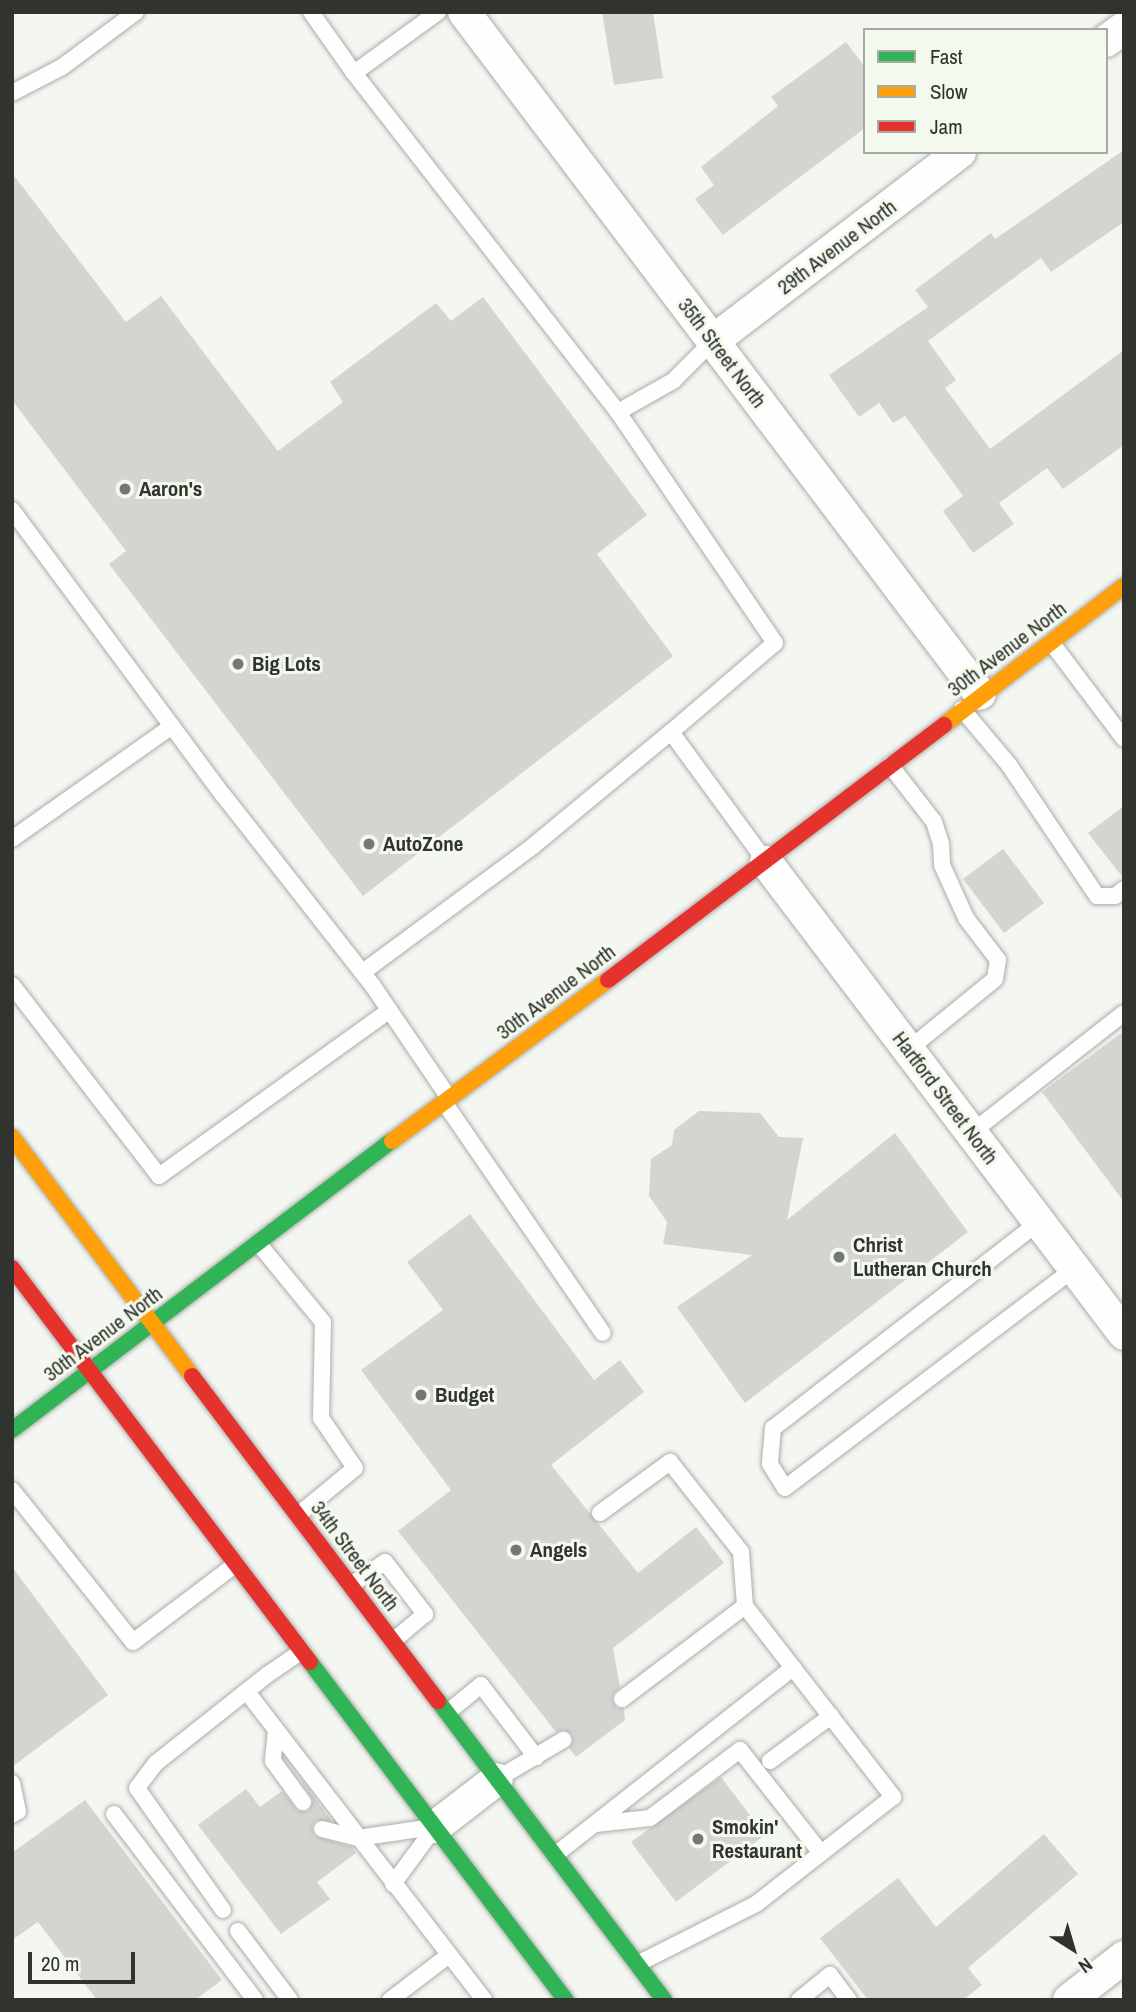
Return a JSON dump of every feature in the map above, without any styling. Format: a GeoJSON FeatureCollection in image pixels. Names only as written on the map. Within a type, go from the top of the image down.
{"type":"FeatureCollection","features":[{"type":"Feature","properties":{"kind":"main road","name":"30th Avenue North"},"geometry":{"type":"LineString","coordinates":[[12,1430],[446,1100],[766,862],[971,701],[1124,586]]}},
{"type":"Feature","properties":{"kind":"main road","name":"34th Street North"},"geometry":{"type":"LineString","coordinates":[[12,1137],[664,2000]]}},
{"type":"Feature","properties":{"kind":"main road"},"geometry":{"type":"LineString","coordinates":[[12,1268],[566,2000]]}},
{"type":"Feature","properties":{"kind":"street","name":"35th Street North"},"geometry":{"type":"LineString","coordinates":[[464,12],[713,341],[971,701]]}},
{"type":"Feature","properties":{"kind":"street"},"geometry":{"type":"LineString","coordinates":[[1108,40],[1124,28]]}},
{"type":"Feature","properties":{"kind":"street","name":"29th Avenue North"},"geometry":{"type":"LineString","coordinates":[[713,341],[957,154]]}},
{"type":"Feature","properties":{"kind":"street","name":"Hartford Street North"},"geometry":{"type":"LineString","coordinates":[[766,862],[1124,1334]]}},
{"type":"Feature","properties":{"kind":"street"},"geometry":{"type":"LineString","coordinates":[[435,1827],[497,1779]]}},
{"type":"Feature","properties":{"kind":"street"},"geometry":{"type":"LineString","coordinates":[[1069,2000],[1124,1957]]}},
{"type":"Feature","properties":{"kind":"lane"},"geometry":{"type":"LineString","coordinates":[[12,93],[62,67],[136,12]]}},
{"type":"Feature","properties":{"kind":"lane"},"geometry":{"type":"LineString","coordinates":[[311,12],[354,72],[618,412],[775,643],[533,846],[363,972]]}},
{"type":"Feature","properties":{"kind":"lane"},"geometry":{"type":"LineString","coordinates":[[354,72],[438,12]]}},
{"type":"Feature","properties":{"kind":"lane"},"geometry":{"type":"LineString","coordinates":[[618,412],[673,381],[713,341]]}},
{"type":"Feature","properties":{"kind":"lane"},"geometry":{"type":"LineString","coordinates":[[12,510],[173,726],[363,972],[603,1333]]}},
{"type":"Feature","properties":{"kind":"lane"},"geometry":{"type":"LineString","coordinates":[[1051,642],[1124,739]]}},
{"type":"Feature","properties":{"kind":"lane"},"geometry":{"type":"LineString","coordinates":[[971,701],[1009,765],[1097,896],[1115,896],[1124,889]]}},
{"type":"Feature","properties":{"kind":"lane"},"geometry":{"type":"LineString","coordinates":[[12,839],[173,726]]}},
{"type":"Feature","properties":{"kind":"lane"},"geometry":{"type":"LineString","coordinates":[[671,732],[766,862]]}},
{"type":"Feature","properties":{"kind":"lane"},"geometry":{"type":"LineString","coordinates":[[890,765],[934,822],[947,876],[966,918],[998,960],[995,979],[908,1050]]}},
{"type":"Feature","properties":{"kind":"lane"},"geometry":{"type":"LineString","coordinates":[[12,985],[159,1176],[390,1010]]}},
{"type":"Feature","properties":{"kind":"lane"},"geometry":{"type":"LineString","coordinates":[[971,1133],[1124,1013]]}},
{"type":"Feature","properties":{"kind":"lane"},"geometry":{"type":"LineString","coordinates":[[1039,1222],[773,1428],[769,1464],[785,1488],[1074,1269]]}},
{"type":"Feature","properties":{"kind":"lane"},"geometry":{"type":"LineString","coordinates":[[258,1243],[323,1322],[321,1418],[355,1468],[298,1515]]}},
{"type":"Feature","properties":{"kind":"lane"},"geometry":{"type":"LineString","coordinates":[[600,1513],[670,1462],[741,1552],[745,1606],[893,1797],[756,1904],[637,1964]]}},
{"type":"Feature","properties":{"kind":"lane"},"geometry":{"type":"LineString","coordinates":[[12,1490],[134,1642],[236,1564]]}},
{"type":"Feature","properties":{"kind":"lane"},"geometry":{"type":"LineString","coordinates":[[351,1585],[385,1562],[425,1614],[393,1641]]}},
{"type":"Feature","properties":{"kind":"lane"},"geometry":{"type":"LineString","coordinates":[[622,1699],[745,1606]]}},
{"type":"Feature","properties":{"kind":"lane"},"geometry":{"type":"LineString","coordinates":[[223,1910],[137,1788],[156,1763],[302,1651]]}},
{"type":"Feature","properties":{"kind":"lane"},"geometry":{"type":"LineString","coordinates":[[555,1855],[793,1668]]}},
{"type":"Feature","properties":{"kind":"lane"},"geometry":{"type":"LineString","coordinates":[[447,1713],[481,1685],[536,1757]]}},
{"type":"Feature","properties":{"kind":"lane"},"geometry":{"type":"LineString","coordinates":[[247,1692],[484,2000]]}},
{"type":"Feature","properties":{"kind":"lane"},"geometry":{"type":"LineString","coordinates":[[770,1761],[831,1716]]}},
{"type":"Feature","properties":{"kind":"lane"},"geometry":{"type":"LineString","coordinates":[[276,1730],[273,1761],[303,1802]]}},
{"type":"Feature","properties":{"kind":"lane"},"geometry":{"type":"LineString","coordinates":[[497,1779],[563,1740]]}},
{"type":"Feature","properties":{"kind":"lane"},"geometry":{"type":"LineString","coordinates":[[594,1824],[650,1818],[740,1750],[821,1853]]}},
{"type":"Feature","properties":{"kind":"lane"},"geometry":{"type":"LineString","coordinates":[[12,1783],[18,1811],[12,1815]]}},
{"type":"Feature","properties":{"kind":"lane"},"geometry":{"type":"LineString","coordinates":[[114,1814],[246,1997]]}},
{"type":"Feature","properties":{"kind":"lane"},"geometry":{"type":"LineString","coordinates":[[323,1829],[358,1838],[435,1827]]}},
{"type":"Feature","properties":{"kind":"lane"},"geometry":{"type":"LineString","coordinates":[[393,1884],[435,1827]]}},
{"type":"Feature","properties":{"kind":"lane"},"geometry":{"type":"LineString","coordinates":[[238,1931],[289,2000]]}},
{"type":"Feature","properties":{"kind":"lane"},"geometry":{"type":"LineString","coordinates":[[390,2000],[449,1955]]}},
{"type":"Feature","properties":{"kind":"lane"},"geometry":{"type":"LineString","coordinates":[[799,2000],[830,1975],[849,2000]]}},
{"type":"Feature","properties":{"kind":"building"},"geometry":{"type":"Polygon","coordinates":[[[602,12],[653,12],[663,78],[614,85],[602,12]]]}},
{"type":"Feature","properties":{"kind":"building"},"geometry":{"type":"Polygon","coordinates":[[[846,42],[863,64],[863,130],[723,235],[695,199],[714,185],[701,167],[778,106],[771,97],[846,42]]]}},
{"type":"Feature","properties":{"kind":"building"},"geometry":{"type":"Polygon","coordinates":[[[1124,150],[1124,222],[1051,272],[1041,258],[928,341],[956,380],[945,388],[990,449],[1124,350],[1124,445],[1063,489],[1047,468],[999,503],[1014,524],[973,553],[943,511],[963,496],[905,416],[893,423],[879,403],[859,417],[829,375],[928,307],[915,290],[991,233],[995,239],[1124,150]]]}},
{"type":"Feature","properties":{"kind":"building"},"geometry":{"type":"Polygon","coordinates":[[[12,173],[126,322],[161,296],[278,451],[343,402],[330,382],[436,303],[451,321],[483,297],[647,515],[597,554],[673,656],[363,896],[109,564],[126,551],[12,400],[12,173]]]}},
{"type":"Feature","properties":{"kind":"building"},"geometry":{"type":"Polygon","coordinates":[[[1124,806],[1124,879],[1088,833],[1124,806]]]}},
{"type":"Feature","properties":{"kind":"building"},"geometry":{"type":"Polygon","coordinates":[[[1003,849],[1044,903],[1004,933],[963,879],[1003,849]]]}},
{"type":"Feature","properties":{"kind":"building"},"geometry":{"type":"Polygon","coordinates":[[[1124,1031],[1124,1202],[1042,1092],[1124,1031]]]}},
{"type":"Feature","properties":{"kind":"building","name":"Christ Lutheran Church"},"geometry":{"type":"Polygon","coordinates":[[[699,1111],[760,1113],[779,1137],[803,1138],[787,1220],[895,1133],[968,1232],[745,1403],[677,1307],[752,1255],[663,1244],[667,1222],[649,1196],[651,1159],[672,1145],[674,1130],[699,1111]]]}},
{"type":"Feature","properties":{"kind":"building"},"geometry":{"type":"Polygon","coordinates":[[[470,1214],[594,1380],[620,1360],[644,1392],[551,1465],[638,1573],[696,1527],[724,1563],[613,1648],[620,1687],[613,1694],[612,1701],[617,1708],[624,1709],[625,1720],[576,1757],[569,1748],[573,1741],[572,1734],[564,1730],[556,1732],[398,1531],[451,1490],[361,1370],[443,1310],[407,1262],[470,1214]]]}},
{"type":"Feature","properties":{"kind":"building"},"geometry":{"type":"Polygon","coordinates":[[[12,1567],[108,1695],[12,1767],[12,1567]]]}},
{"type":"Feature","properties":{"kind":"building"},"geometry":{"type":"Polygon","coordinates":[[[299,1777],[332,1821],[315,1821],[312,1827],[314,1836],[352,1847],[356,1853],[317,1882],[330,1899],[281,1934],[198,1825],[246,1789],[260,1807],[282,1791],[298,1811],[309,1811],[313,1800],[299,1777]]]}},
{"type":"Feature","properties":{"kind":"building","name":"Smokin' Restaurant"},"geometry":{"type":"Polygon","coordinates":[[[721,1777],[765,1835],[676,1902],[631,1842],[721,1777]]]}},
{"type":"Feature","properties":{"kind":"building"},"geometry":{"type":"Polygon","coordinates":[[[85,1800],[222,1980],[195,2000],[97,2000],[38,1922],[12,1940],[12,1853],[85,1800]]]}},
{"type":"Feature","properties":{"kind":"building"},"geometry":{"type":"Polygon","coordinates":[[[1044,1834],[1078,1874],[968,1968],[982,1985],[963,2000],[868,2000],[820,1938],[898,1878],[936,1927],[1044,1834]]]}},
{"type":"Feature","properties":{"kind":"traffic: fast"},"geometry":{"type":"LineString","coordinates":[[12,1430],[392,1141]]}},
{"type":"Feature","properties":{"kind":"traffic: fast"},"geometry":{"type":"LineString","coordinates":[[310,1662],[566,2000]]}},
{"type":"Feature","properties":{"kind":"traffic: fast"},"geometry":{"type":"LineString","coordinates":[[438,1701],[664,2000]]}},
{"type":"Feature","properties":{"kind":"traffic: slow"},"geometry":{"type":"LineString","coordinates":[[944,725],[1124,586]]}},
{"type":"Feature","properties":{"kind":"traffic: slow"},"geometry":{"type":"LineString","coordinates":[[392,1141],[608,980]]}},
{"type":"Feature","properties":{"kind":"traffic: slow"},"geometry":{"type":"LineString","coordinates":[[12,1137],[192,1376]]}},
{"type":"Feature","properties":{"kind":"traffic: jam"},"geometry":{"type":"LineString","coordinates":[[608,980],[944,725]]}},
{"type":"Feature","properties":{"kind":"traffic: jam"},"geometry":{"type":"LineString","coordinates":[[12,1268],[310,1662]]}},
{"type":"Feature","properties":{"kind":"traffic: jam"},"geometry":{"type":"LineString","coordinates":[[192,1376],[438,1701]]}},
{"type":"Feature","properties":{"kind":"place","name":"Aaron's"},"geometry":{"type":"Point","coordinates":[125,489]}},
{"type":"Feature","properties":{"kind":"place","name":"Big Lots"},"geometry":{"type":"Point","coordinates":[238,664]}},
{"type":"Feature","properties":{"kind":"place","name":"AutoZone"},"geometry":{"type":"Point","coordinates":[369,844]}},
{"type":"Feature","properties":{"kind":"place","name":"Christ Lutheran Church"},"geometry":{"type":"Point","coordinates":[839,1257]}},
{"type":"Feature","properties":{"kind":"place","name":"Budget"},"geometry":{"type":"Point","coordinates":[421,1395]}},
{"type":"Feature","properties":{"kind":"place","name":"Angels"},"geometry":{"type":"Point","coordinates":[516,1550]}},
{"type":"Feature","properties":{"kind":"place","name":"Smokin' Restaurant"},"geometry":{"type":"Point","coordinates":[698,1839]}}]}
